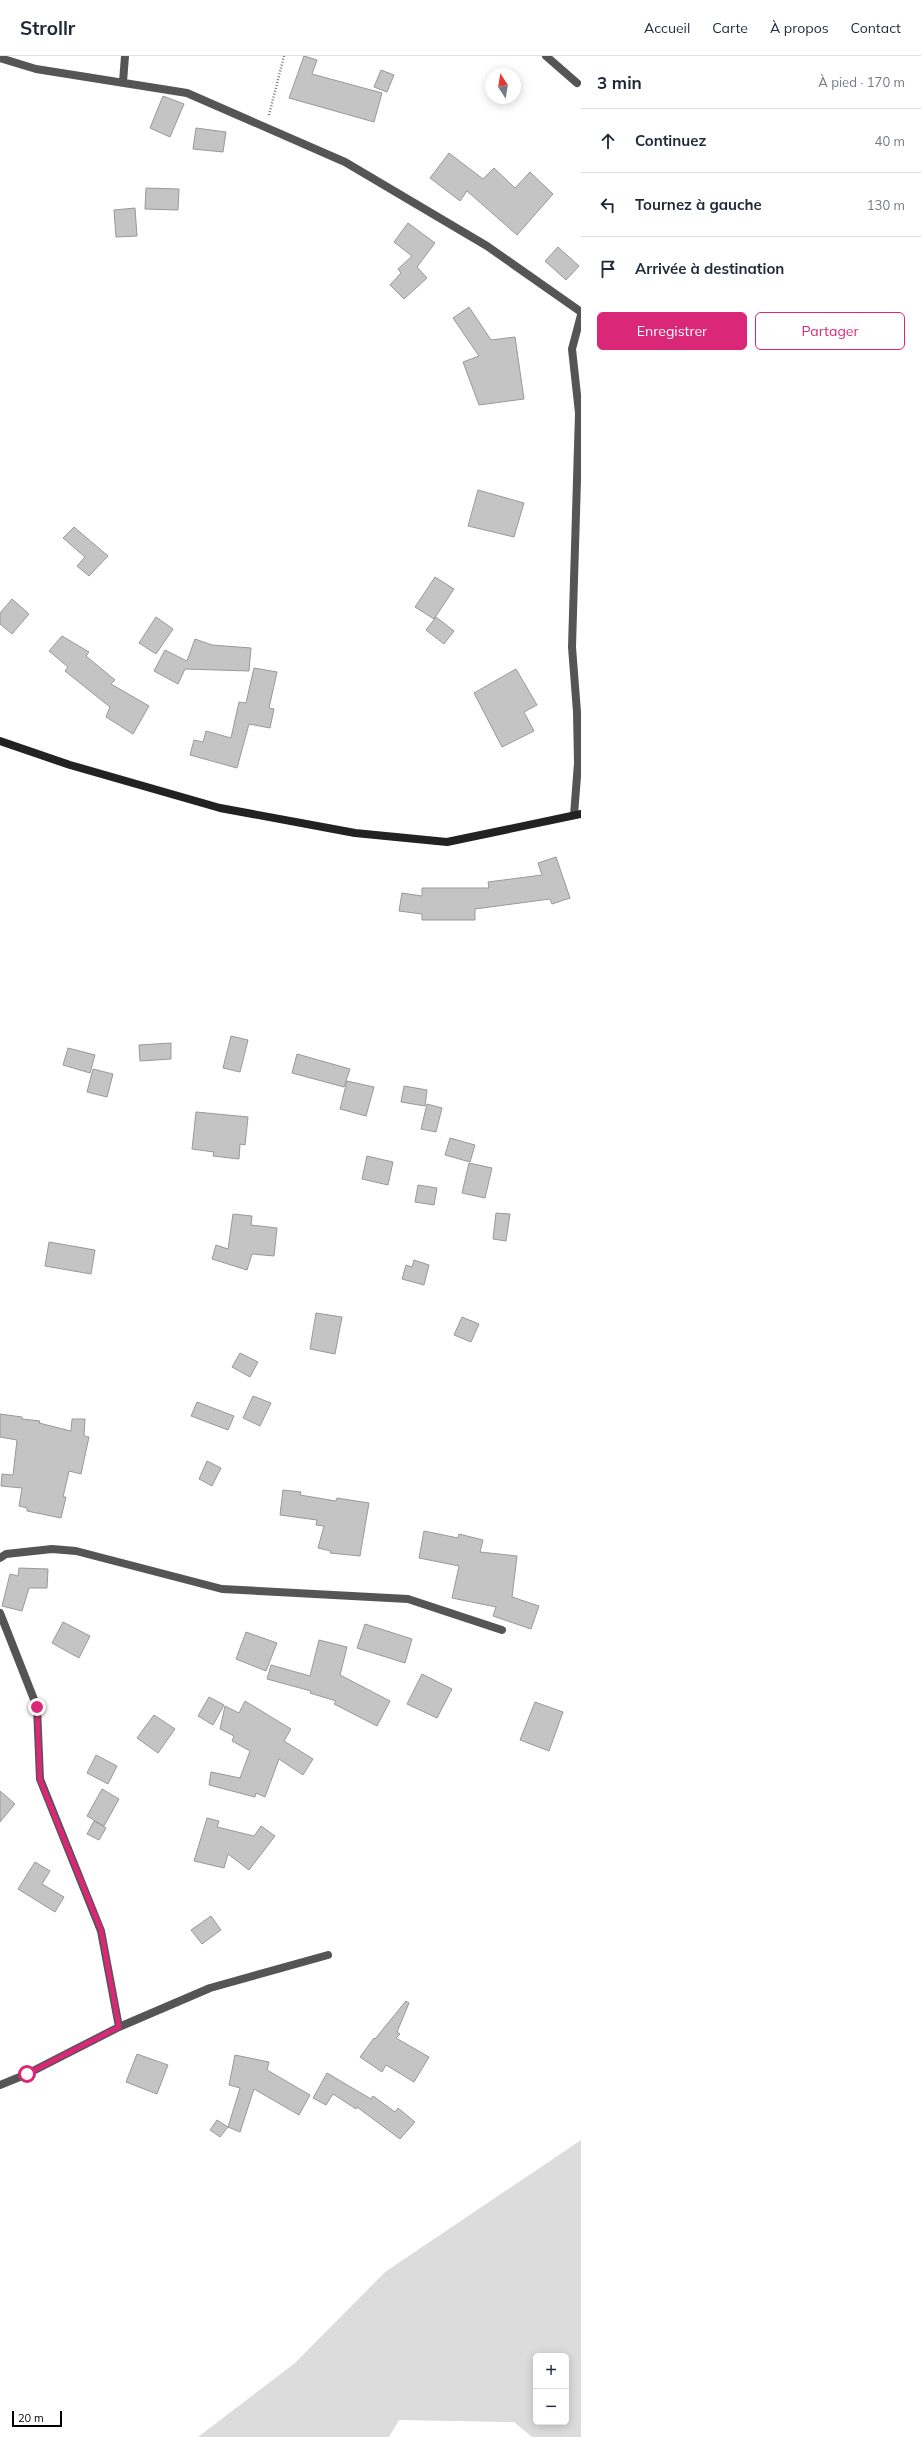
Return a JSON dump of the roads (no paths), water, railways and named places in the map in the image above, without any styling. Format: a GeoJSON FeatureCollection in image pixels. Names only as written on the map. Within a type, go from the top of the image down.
{"type":"FeatureCollection","features":[{"type":"Feature","properties":{"kind":"street"},"geometry":{"type":"LineString","coordinates":[[123,82],[125,56]]}},
{"type":"Feature","properties":{"kind":"street"},"geometry":{"type":"LineString","coordinates":[[546,56],[577,83]]}},
{"type":"Feature","properties":{"kind":"street"},"geometry":{"type":"LineString","coordinates":[[0,58],[36,69],[187,92],[345,162],[487,246],[581,313],[572,349],[579,413],[572,647],[578,734],[578,815],[447,842],[355,834],[220,808],[70,765],[0,741]]}},
{"type":"Feature","properties":{"kind":"street"},"geometry":{"type":"LineString","coordinates":[[0,1558],[6,1554],[45,1550],[76,1551],[222,1589],[408,1599],[502,1630]]}},
{"type":"Feature","properties":{"kind":"street"},"geometry":{"type":"LineString","coordinates":[[0,1613],[37,1707],[40,1780],[101,1930],[119,2027]]}},
{"type":"Feature","properties":{"kind":"street"},"geometry":{"type":"LineString","coordinates":[[0,2085],[27,2074],[119,2027],[210,1988],[328,1955]]}}]}
